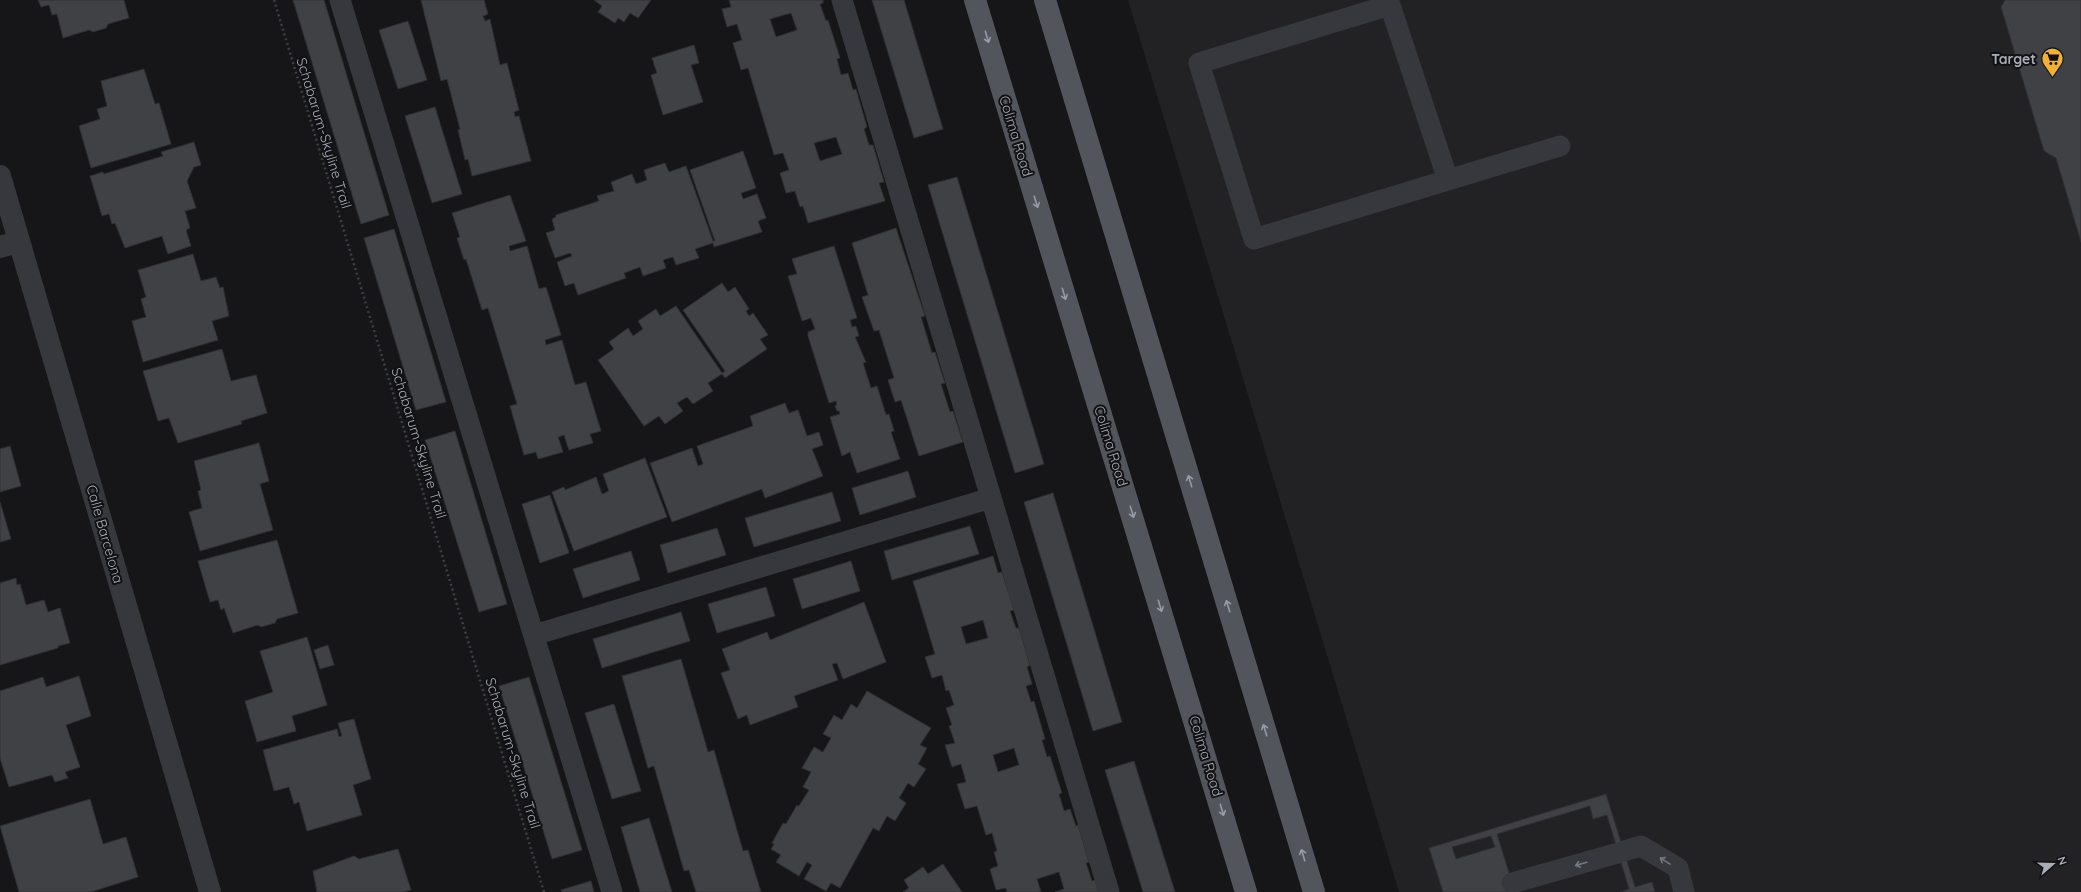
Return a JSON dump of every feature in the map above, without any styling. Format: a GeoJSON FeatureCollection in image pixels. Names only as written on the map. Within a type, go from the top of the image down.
{"type":"FeatureCollection","features":[{"type":"Feature","properties":{"kind":"main road","name":"Colima Road"},"geometry":{"type":"LineString","coordinates":[[975,0],[1246,892]]}},
{"type":"Feature","properties":{"kind":"main road"},"geometry":{"type":"LineString","coordinates":[[1044,0],[1314,892]]}},
{"type":"Feature","properties":{"kind":"street","name":"Calle Barcelona"},"geometry":{"type":"LineString","coordinates":[[0,176],[9,245],[210,892]]}},
{"type":"Feature","properties":{"kind":"lane"},"geometry":{"type":"LineString","coordinates":[[340,0],[612,892]]}},
{"type":"Feature","properties":{"kind":"lane"},"geometry":{"type":"LineString","coordinates":[[842,0],[1109,892]]}},
{"type":"Feature","properties":{"kind":"lane"},"geometry":{"type":"LineString","coordinates":[[1448,180],[1390,5],[1199,63],[1254,239],[1560,146]]}},
{"type":"Feature","properties":{"kind":"lane"},"geometry":{"type":"LineString","coordinates":[[534,636],[991,498]]}},
{"type":"Feature","properties":{"kind":"lane"},"geometry":{"type":"LineString","coordinates":[[1512,883],[1641,846],[1678,868],[1684,892]]}},
{"type":"Feature","properties":{"kind":"path","name":"Schabarum-Skyline Trail"},"geometry":{"type":"LineString","coordinates":[[274,0],[544,892]]}},
{"type":"Feature","properties":{"kind":"shaded area"},"geometry":{"type":"Polygon","coordinates":[[[1128,0],[2081,0],[2081,892],[1399,892],[1128,0]]]}},
{"type":"Feature","properties":{"kind":"building"},"geometry":{"type":"Polygon","coordinates":[[[38,0],[124,0],[129,18],[108,24],[106,28],[93,32],[89,30],[63,38],[57,14],[52,15],[49,5],[41,7],[38,0]]]}},
{"type":"Feature","properties":{"kind":"building"},"geometry":{"type":"Polygon","coordinates":[[[293,0],[324,0],[389,215],[361,224],[293,0]]]}},
{"type":"Feature","properties":{"kind":"building"},"geometry":{"type":"Polygon","coordinates":[[[421,0],[484,0],[488,14],[483,16],[485,21],[490,19],[500,65],[507,63],[519,110],[514,112],[515,117],[519,116],[531,161],[472,176],[468,159],[465,160],[458,130],[460,129],[447,79],[441,81],[421,0]]]}},
{"type":"Feature","properties":{"kind":"building"},"geometry":{"type":"Polygon","coordinates":[[[594,0],[651,0],[638,18],[630,13],[624,22],[618,18],[615,23],[598,12],[602,6],[594,0]]]}},
{"type":"Feature","properties":{"kind":"building"},"geometry":{"type":"Polygon","coordinates":[[[729,0],[823,0],[823,3],[820,4],[826,21],[828,20],[840,58],[837,59],[841,75],[848,73],[853,90],[856,89],[867,127],[864,129],[869,145],[873,145],[884,182],[879,183],[885,201],[808,223],[803,206],[800,207],[795,191],[786,193],[780,173],[789,170],[783,153],[774,155],[748,68],[741,70],[733,43],[742,40],[737,24],[727,27],[722,9],[731,7],[729,0]],[[791,13],[770,19],[776,37],[797,30],[791,13]],[[836,137],[814,143],[820,161],[842,154],[836,137]]]}},
{"type":"Feature","properties":{"kind":"building"},"geometry":{"type":"Polygon","coordinates":[[[872,0],[904,0],[943,129],[914,138],[872,0]]]}},
{"type":"Feature","properties":{"kind":"building","name":"Target"},"geometry":{"type":"Polygon","coordinates":[[[2005,0],[2081,0],[2081,242],[2056,158],[2044,151],[2001,7],[2005,0]]]}},
{"type":"Feature","properties":{"kind":"building"},"geometry":{"type":"Polygon","coordinates":[[[408,21],[427,80],[398,89],[379,30],[408,21]]]}},
{"type":"Feature","properties":{"kind":"building"},"geometry":{"type":"Polygon","coordinates":[[[694,45],[699,63],[691,65],[703,102],[663,115],[651,75],[657,73],[652,58],[694,45]]]}},
{"type":"Feature","properties":{"kind":"building"},"geometry":{"type":"Polygon","coordinates":[[[144,69],[155,104],[159,103],[171,144],[91,168],[79,126],[100,119],[97,109],[107,106],[101,81],[144,69]]]}},
{"type":"Feature","properties":{"kind":"building"},"geometry":{"type":"Polygon","coordinates":[[[435,107],[462,194],[432,203],[405,116],[435,107]]]}},
{"type":"Feature","properties":{"kind":"building"},"geometry":{"type":"Polygon","coordinates":[[[194,142],[201,165],[194,167],[187,181],[196,208],[185,211],[190,228],[186,230],[191,246],[168,254],[162,236],[125,248],[115,223],[112,224],[109,214],[102,216],[90,176],[103,172],[104,174],[163,156],[161,152],[194,142]]]}},
{"type":"Feature","properties":{"kind":"building"},"geometry":{"type":"Polygon","coordinates":[[[743,151],[756,188],[741,193],[743,199],[757,194],[766,218],[758,221],[762,232],[714,247],[713,243],[695,249],[699,258],[676,265],[673,257],[663,260],[666,268],[643,276],[640,267],[624,273],[626,278],[578,295],[574,283],[565,286],[557,262],[572,256],[570,253],[555,258],[546,233],[555,230],[552,219],[556,217],[556,215],[599,201],[597,196],[614,191],[611,182],[632,174],[636,184],[647,180],[644,170],[665,163],[669,172],[686,166],[713,241],[715,241],[690,170],[743,151]]]}},
{"type":"Feature","properties":{"kind":"building"},"geometry":{"type":"Polygon","coordinates":[[[957,177],[1044,464],[1015,473],[928,185],[957,177]]]}},
{"type":"Feature","properties":{"kind":"building"},"geometry":{"type":"Polygon","coordinates":[[[510,195],[526,241],[509,246],[510,251],[527,246],[539,289],[546,287],[561,335],[545,340],[546,345],[562,340],[575,385],[586,382],[601,431],[590,434],[593,443],[569,450],[564,435],[558,437],[563,452],[538,459],[536,452],[524,455],[510,406],[517,404],[488,308],[482,310],[466,259],[464,260],[457,238],[460,237],[452,213],[510,195]]]}},
{"type":"Feature","properties":{"kind":"building"},"geometry":{"type":"Polygon","coordinates":[[[896,228],[925,316],[921,317],[932,353],[935,352],[945,383],[941,384],[950,412],[953,411],[963,442],[919,456],[901,400],[895,402],[888,380],[894,378],[879,330],[874,331],[862,297],[868,295],[852,243],[896,228]]]}},
{"type":"Feature","properties":{"kind":"building"},"geometry":{"type":"Polygon","coordinates":[[[394,229],[446,402],[416,410],[364,238],[394,229]]]}},
{"type":"Feature","properties":{"kind":"building"},"geometry":{"type":"Polygon","coordinates":[[[834,246],[857,318],[850,320],[852,327],[856,326],[859,336],[855,337],[866,362],[863,363],[871,388],[877,386],[886,415],[889,414],[894,431],[891,432],[900,459],[857,473],[850,452],[842,456],[830,417],[840,414],[835,406],[837,405],[836,401],[829,403],[808,336],[808,332],[815,329],[811,318],[802,321],[788,276],[797,274],[792,259],[834,246]]]}},
{"type":"Feature","properties":{"kind":"building"},"geometry":{"type":"Polygon","coordinates":[[[193,254],[201,281],[216,277],[220,288],[223,287],[229,316],[212,321],[218,340],[143,362],[132,321],[146,317],[141,299],[146,297],[138,270],[193,254]]]}},
{"type":"Feature","properties":{"kind":"building"},"geometry":{"type":"Polygon","coordinates":[[[722,283],[728,292],[735,287],[749,309],[746,311],[749,316],[753,313],[768,335],[760,339],[767,349],[725,378],[722,374],[708,383],[713,391],[693,404],[687,397],[677,403],[683,411],[665,424],[659,416],[644,426],[598,360],[614,349],[609,342],[628,328],[633,336],[643,329],[638,321],[656,309],[660,316],[676,306],[722,373],[725,371],[683,310],[722,283]]]}},
{"type":"Feature","properties":{"kind":"building"},"geometry":{"type":"Polygon","coordinates":[[[222,349],[231,381],[256,375],[267,413],[241,421],[242,424],[178,443],[169,418],[158,421],[143,371],[222,349]]]}},
{"type":"Feature","properties":{"kind":"building"},"geometry":{"type":"Polygon","coordinates":[[[785,403],[789,413],[798,410],[807,436],[819,432],[823,445],[812,449],[823,476],[765,498],[762,489],[672,522],[650,463],[692,448],[698,466],[703,464],[697,446],[753,426],[750,416],[785,403]]]}},
{"type":"Feature","properties":{"kind":"building"},"geometry":{"type":"Polygon","coordinates":[[[455,431],[507,604],[479,612],[425,440],[455,431]]]}},
{"type":"Feature","properties":{"kind":"building"},"geometry":{"type":"Polygon","coordinates":[[[259,443],[269,481],[260,484],[273,530],[200,551],[189,512],[202,508],[198,491],[201,490],[194,461],[259,443]]]}},
{"type":"Feature","properties":{"kind":"building"},"geometry":{"type":"Polygon","coordinates":[[[10,446],[21,486],[0,492],[0,449],[10,446]]]}},
{"type":"Feature","properties":{"kind":"building"},"geometry":{"type":"Polygon","coordinates":[[[645,458],[667,517],[574,551],[552,492],[564,487],[565,490],[596,477],[602,494],[609,491],[603,474],[645,458]]]}},
{"type":"Feature","properties":{"kind":"building"},"geometry":{"type":"Polygon","coordinates":[[[908,471],[916,497],[860,515],[852,488],[908,471]]]}},
{"type":"Feature","properties":{"kind":"building"},"geometry":{"type":"Polygon","coordinates":[[[832,492],[841,521],[754,547],[745,518],[832,492]]]}},
{"type":"Feature","properties":{"kind":"building"},"geometry":{"type":"Polygon","coordinates":[[[1053,493],[1122,722],[1093,731],[1024,502],[1053,493]]]}},
{"type":"Feature","properties":{"kind":"building"},"geometry":{"type":"Polygon","coordinates":[[[550,495],[569,553],[540,563],[522,504],[550,495]]]}},
{"type":"Feature","properties":{"kind":"building"},"geometry":{"type":"Polygon","coordinates":[[[0,502],[11,539],[0,542],[0,502]]]}},
{"type":"Feature","properties":{"kind":"building"},"geometry":{"type":"Polygon","coordinates":[[[970,526],[979,554],[892,580],[884,551],[970,526]]]}},
{"type":"Feature","properties":{"kind":"building"},"geometry":{"type":"Polygon","coordinates":[[[717,528],[726,555],[668,573],[660,545],[717,528]]]}},
{"type":"Feature","properties":{"kind":"building"},"geometry":{"type":"Polygon","coordinates":[[[277,540],[298,613],[277,619],[275,623],[261,627],[258,625],[233,633],[224,608],[221,610],[218,600],[210,602],[198,561],[277,540]]]}},
{"type":"Feature","properties":{"kind":"building"},"geometry":{"type":"Polygon","coordinates":[[[631,551],[640,580],[583,598],[573,569],[631,551]]]}},
{"type":"Feature","properties":{"kind":"building"},"geometry":{"type":"Polygon","coordinates":[[[993,556],[998,573],[1002,572],[1014,610],[1010,611],[1016,628],[1019,628],[1030,665],[1027,667],[1032,684],[1026,686],[1031,702],[1034,701],[1045,739],[1042,740],[1047,757],[1050,756],[1062,793],[1059,794],[1064,811],[1070,809],[1076,826],[1078,825],[1089,862],[1086,863],[1092,881],[1095,880],[1099,892],[1055,892],[1064,889],[1059,872],[1037,879],[1041,892],[1007,892],[1006,888],[996,890],[990,869],[998,866],[994,852],[997,851],[992,833],[986,835],[977,806],[965,809],[957,784],[966,782],[961,764],[952,767],[945,745],[955,743],[949,726],[952,725],[946,708],[954,705],[949,690],[946,691],[942,675],[932,678],[925,657],[935,654],[913,581],[993,556]],[[983,620],[961,627],[966,644],[988,638],[983,620]],[[1014,748],[993,755],[998,772],[1019,765],[1014,748]]]}},
{"type":"Feature","properties":{"kind":"building"},"geometry":{"type":"Polygon","coordinates":[[[851,561],[860,591],[802,609],[793,579],[851,561]]]}},
{"type":"Feature","properties":{"kind":"building"},"geometry":{"type":"Polygon","coordinates":[[[16,578],[17,585],[20,584],[26,605],[44,600],[48,612],[60,608],[70,643],[0,665],[0,583],[16,578]]]}},
{"type":"Feature","properties":{"kind":"building"},"geometry":{"type":"Polygon","coordinates":[[[766,587],[775,616],[717,633],[708,604],[766,587]]]}},
{"type":"Feature","properties":{"kind":"building"},"geometry":{"type":"Polygon","coordinates":[[[864,602],[886,662],[843,679],[837,663],[832,664],[838,680],[794,696],[798,707],[750,725],[747,715],[738,719],[721,673],[730,670],[722,649],[767,632],[770,640],[864,602]]]}},
{"type":"Feature","properties":{"kind":"building"},"geometry":{"type":"Polygon","coordinates":[[[681,612],[690,641],[602,668],[593,639],[681,612]]]}},
{"type":"Feature","properties":{"kind":"building"},"geometry":{"type":"Polygon","coordinates":[[[307,637],[327,705],[292,716],[296,731],[257,742],[245,701],[273,692],[260,651],[307,637]]]}},
{"type":"Feature","properties":{"kind":"building"},"geometry":{"type":"Polygon","coordinates":[[[328,645],[334,665],[320,669],[314,650],[328,645]]]}},
{"type":"Feature","properties":{"kind":"building"},"geometry":{"type":"Polygon","coordinates":[[[681,659],[708,752],[714,750],[743,851],[748,850],[761,892],[696,892],[689,870],[684,871],[654,766],[648,768],[622,676],[681,659]]]}},
{"type":"Feature","properties":{"kind":"building"},"geometry":{"type":"Polygon","coordinates":[[[79,676],[91,716],[66,725],[80,767],[65,772],[68,778],[55,782],[52,775],[9,787],[0,758],[0,691],[43,677],[46,687],[79,676]]]}},
{"type":"Feature","properties":{"kind":"building"},"geometry":{"type":"Polygon","coordinates":[[[529,677],[582,850],[552,859],[499,686],[529,677]]]}},
{"type":"Feature","properties":{"kind":"building"},"geometry":{"type":"Polygon","coordinates":[[[867,691],[931,728],[920,745],[927,748],[918,764],[926,769],[914,787],[908,783],[899,798],[906,803],[895,821],[887,816],[879,831],[873,828],[840,888],[831,883],[826,891],[804,879],[812,865],[807,862],[799,876],[776,862],[781,855],[771,849],[774,844],[772,843],[783,823],[786,824],[797,805],[799,806],[809,790],[803,787],[811,772],[802,768],[814,747],[823,752],[831,738],[823,734],[834,715],[842,720],[851,704],[857,708],[867,691]]]}},
{"type":"Feature","properties":{"kind":"building"},"geometry":{"type":"Polygon","coordinates":[[[614,704],[641,791],[612,799],[585,713],[614,704]]]}},
{"type":"Feature","properties":{"kind":"building"},"geometry":{"type":"Polygon","coordinates":[[[354,719],[371,779],[353,785],[362,815],[307,831],[299,802],[294,804],[289,787],[274,791],[263,750],[337,729],[339,737],[342,736],[338,723],[354,719]]]}},
{"type":"Feature","properties":{"kind":"building"},"geometry":{"type":"Polygon","coordinates":[[[1134,761],[1175,892],[1143,892],[1105,770],[1134,761]]]}},
{"type":"Feature","properties":{"kind":"building"},"geometry":{"type":"Polygon","coordinates":[[[1606,794],[1635,887],[1652,882],[1655,892],[1620,892],[1629,889],[1607,815],[1593,819],[1590,806],[1497,834],[1515,892],[1443,892],[1429,848],[1606,794]],[[1491,836],[1452,847],[1456,859],[1495,847],[1491,836]]]}},
{"type":"Feature","properties":{"kind":"building"},"geometry":{"type":"Polygon","coordinates":[[[90,799],[103,844],[126,837],[138,877],[91,892],[19,892],[0,826],[90,799]]]}},
{"type":"Feature","properties":{"kind":"building"},"geometry":{"type":"Polygon","coordinates":[[[649,818],[672,892],[640,892],[621,827],[649,818]]]}},
{"type":"Feature","properties":{"kind":"building"},"geometry":{"type":"Polygon","coordinates":[[[398,849],[411,890],[403,892],[317,892],[313,871],[354,856],[359,859],[398,849]]]}},
{"type":"Feature","properties":{"kind":"building"},"geometry":{"type":"Polygon","coordinates":[[[943,864],[962,892],[903,892],[909,888],[904,880],[923,867],[928,874],[943,864]]]}},
{"type":"Feature","properties":{"kind":"building"},"geometry":{"type":"Polygon","coordinates":[[[591,881],[594,892],[562,892],[561,890],[591,881]]]}},
{"type":"Feature","properties":{"kind":"place","name":"Target"},"geometry":{"type":"Point","coordinates":[2052,78]}}]}
